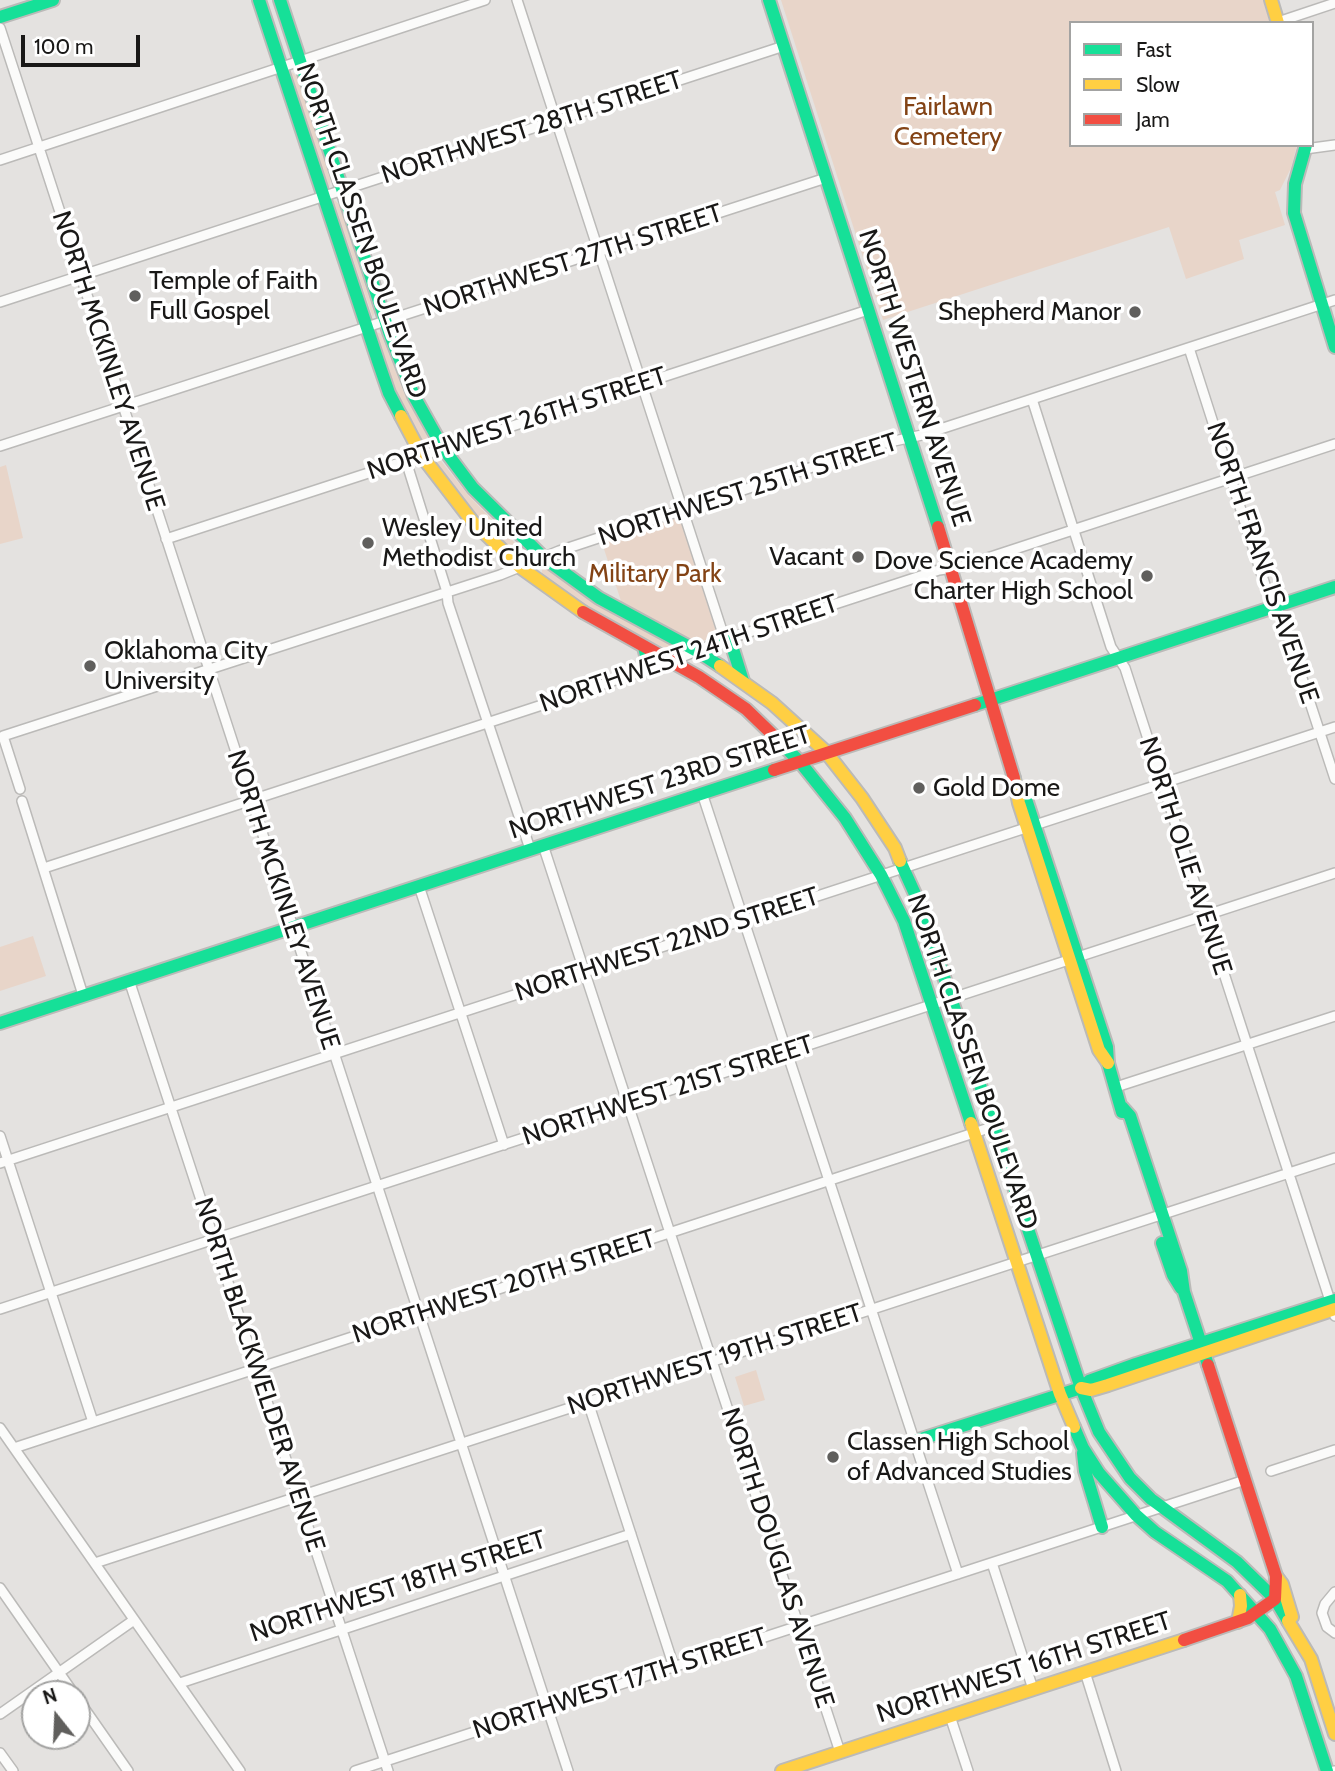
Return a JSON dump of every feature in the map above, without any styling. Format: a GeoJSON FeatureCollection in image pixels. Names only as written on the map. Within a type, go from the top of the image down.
{"type":"FeatureCollection","features":[{"type":"Feature","properties":{"kind":"main road"},"geometry":{"type":"LineString","coordinates":[[0,17],[53,0]]}},
{"type":"Feature","properties":{"kind":"main road","name":"NORTH CLASSEN BOULEVARD"},"geometry":{"type":"LineString","coordinates":[[259,0],[389,393],[422,456],[472,521],[520,567],[569,604],[699,677],[746,709],[800,762],[839,809],[881,875],[903,920],[1059,1394],[1083,1448],[1098,1473],[1136,1516],[1227,1581],[1256,1612],[1290,1662],[1327,1771]]}},
{"type":"Feature","properties":{"kind":"main road","name":"NORTH CLASSEN BOULEVARD"},"geometry":{"type":"LineString","coordinates":[[280,0],[385,323],[414,396],[443,449],[472,488],[544,558],[599,598],[697,651],[775,705],[826,752],[883,828],[920,905],[1081,1388],[1096,1425],[1130,1478],[1160,1508],[1237,1562],[1275,1599],[1316,1670],[1335,1734]]}},
{"type":"Feature","properties":{"kind":"main road","name":"NORTH WESTERN AVENUE"},"geometry":{"type":"LineString","coordinates":[[769,0],[951,568],[1013,770],[1019,803],[1031,827],[1074,958],[1107,1047],[1108,1063],[1122,1107],[1130,1116],[1158,1216],[1181,1271],[1184,1293],[1276,1576],[1275,1599]]}},
{"type":"Feature","properties":{"kind":"main road"},"geometry":{"type":"LineString","coordinates":[[1271,0],[1278,21]]}},
{"type":"Feature","properties":{"kind":"main road"},"geometry":{"type":"LineString","coordinates":[[1306,147],[1295,184],[1293,203],[1298,230],[1335,347]]}},
{"type":"Feature","properties":{"kind":"main road","name":"NORTHWEST 23RD STREET"},"geometry":{"type":"LineString","coordinates":[[0,1023],[1335,587]]}},
{"type":"Feature","properties":{"kind":"main road"},"geometry":{"type":"LineString","coordinates":[[725,639],[733,649],[743,681]]}},
{"type":"Feature","properties":{"kind":"main road"},"geometry":{"type":"LineString","coordinates":[[641,671],[648,664],[644,648]]}},
{"type":"Feature","properties":{"kind":"main road"},"geometry":{"type":"LineString","coordinates":[[915,1441],[1059,1394],[1081,1388],[1091,1390],[1152,1365],[1334,1307]]}},
{"type":"Feature","properties":{"kind":"main road"},"geometry":{"type":"LineString","coordinates":[[1083,1448],[1085,1471],[1102,1527]]}},
{"type":"Feature","properties":{"kind":"main road"},"geometry":{"type":"LineString","coordinates":[[1276,1576],[1282,1584],[1298,1635]]}},
{"type":"Feature","properties":{"kind":"main road"},"geometry":{"type":"LineString","coordinates":[[1238,1622],[1240,1595]]}},
{"type":"Feature","properties":{"kind":"main road","name":"NORTHWEST 16TH STREET"},"geometry":{"type":"LineString","coordinates":[[782,1771],[1238,1622],[1275,1599]]}},
{"type":"Feature","properties":{"kind":"street"},"geometry":{"type":"LineString","coordinates":[[0,160],[485,0]]}},
{"type":"Feature","properties":{"kind":"street"},"geometry":{"type":"LineString","coordinates":[[517,0],[725,639]]}},
{"type":"Feature","properties":{"kind":"street"},"geometry":{"type":"LineString","coordinates":[[1281,21],[1335,4]]}},
{"type":"Feature","properties":{"kind":"street","name":"NORTH MCKINLEY AVENUE"},"geometry":{"type":"LineString","coordinates":[[0,28],[568,1771]]}},
{"type":"Feature","properties":{"kind":"street","name":"NORTHWEST 28TH STREET"},"geometry":{"type":"LineString","coordinates":[[0,302],[784,46]]}},
{"type":"Feature","properties":{"kind":"street"},"geometry":{"type":"LineString","coordinates":[[1314,146],[1335,145]]}},
{"type":"Feature","properties":{"kind":"street","name":"NORTHWEST 27TH STREET"},"geometry":{"type":"LineString","coordinates":[[0,446],[599,254],[826,178]]}},
{"type":"Feature","properties":{"kind":"street","name":"NORTHWEST 25TH STREET"},"geometry":{"type":"LineString","coordinates":[[20,789],[3,736],[447,592],[899,439],[1032,399],[1335,300]]}},
{"type":"Feature","properties":{"kind":"street","name":"NORTHWEST 26TH STREET"},"geometry":{"type":"LineString","coordinates":[[166,538],[868,310]]}},
{"type":"Feature","properties":{"kind":"street","name":"NORTH FRANCIS AVENUE"},"geometry":{"type":"LineString","coordinates":[[1189,348],[1267,592],[1283,620],[1335,779]]}},
{"type":"Feature","properties":{"kind":"street","name":"NORTH OLIE AVENUE"},"geometry":{"type":"LineString","coordinates":[[1032,399],[1110,642],[1125,668],[1246,1045],[1334,1307]]}},
{"type":"Feature","properties":{"kind":"street","name":"NORTHWEST 24TH STREET"},"geometry":{"type":"LineString","coordinates":[[44,867],[671,661],[725,639],[1074,530],[1335,444]]}},
{"type":"Feature","properties":{"kind":"street","name":"NORTH DOUGLAS AVENUE"},"geometry":{"type":"LineString","coordinates":[[407,461],[448,603],[488,722],[585,972],[840,1752]]}},
{"type":"Feature","properties":{"kind":"street","name":"NORTHWEST 22ND STREET"},"geometry":{"type":"LineString","coordinates":[[4,1161],[1335,727]]}},
{"type":"Feature","properties":{"kind":"street"},"geometry":{"type":"LineString","coordinates":[[702,793],[958,1574]]}},
{"type":"Feature","properties":{"kind":"street"},"geometry":{"type":"LineString","coordinates":[[23,801],[83,995]]}},
{"type":"Feature","properties":{"kind":"street","name":"NORTHWEST 21ST STREET"},"geometry":{"type":"LineString","coordinates":[[0,1309],[1335,873]]}},
{"type":"Feature","properties":{"kind":"street"},"geometry":{"type":"LineString","coordinates":[[419,886],[504,1145]]}},
{"type":"Feature","properties":{"kind":"street","name":"NORTH BLACKWELDER AVENUE"},"geometry":{"type":"LineString","coordinates":[[129,980],[387,1766]]}},
{"type":"Feature","properties":{"kind":"street"},"geometry":{"type":"LineString","coordinates":[[1116,1087],[1335,1016]]}},
{"type":"Feature","properties":{"kind":"street","name":"NORTHWEST 20TH STREET"},"geometry":{"type":"LineString","coordinates":[[14,1448],[995,1126]]}},
{"type":"Feature","properties":{"kind":"street"},"geometry":{"type":"LineString","coordinates":[[0,1136],[4,1161],[51,1292],[93,1422]]}},
{"type":"Feature","properties":{"kind":"street","name":"NORTHWEST 19TH STREET"},"geometry":{"type":"LineString","coordinates":[[95,1563],[1335,1158]]}},
{"type":"Feature","properties":{"kind":"street"},"geometry":{"type":"LineString","coordinates":[[588,1402],[674,1667]]}},
{"type":"Feature","properties":{"kind":"street"},"geometry":{"type":"LineString","coordinates":[[0,1428],[240,1771]]}},
{"type":"Feature","properties":{"kind":"street"},"geometry":{"type":"LineString","coordinates":[[1272,1471],[1335,1450]]}},
{"type":"Feature","properties":{"kind":"street","name":"NORTHWEST 17TH STREET"},"geometry":{"type":"LineString","coordinates":[[355,1771],[387,1766],[548,1708],[1245,1480]]}},
{"type":"Feature","properties":{"kind":"street","name":"NORTHWEST 18TH STREET"},"geometry":{"type":"LineString","coordinates":[[180,1683],[631,1534]]}},
{"type":"Feature","properties":{"kind":"street"},"geometry":{"type":"LineString","coordinates":[[992,1563],[1033,1689]]}},
{"type":"Feature","properties":{"kind":"street"},"geometry":{"type":"LineString","coordinates":[[0,1588],[65,1680]]}},
{"type":"Feature","properties":{"kind":"street"},"geometry":{"type":"LineString","coordinates":[[1332,1595],[1322,1609],[1322,1618],[1327,1627],[1335,1633]]}},
{"type":"Feature","properties":{"kind":"street"},"geometry":{"type":"LineString","coordinates":[[0,1714],[134,1619]]}},
{"type":"Feature","properties":{"kind":"street"},"geometry":{"type":"LineString","coordinates":[[1084,1672],[1116,1771]]}},
{"type":"Feature","properties":{"kind":"street"},"geometry":{"type":"LineString","coordinates":[[950,1716],[968,1771]]}},
{"type":"Feature","properties":{"kind":"street"},"geometry":{"type":"LineString","coordinates":[[91,1718],[128,1771]]}},
{"type":"Feature","properties":{"kind":"street"},"geometry":{"type":"LineString","coordinates":[[0,1753],[13,1771]]}},
{"type":"Feature","properties":{"kind":"green space","name":"Fairlawn Cemetery"},"geometry":{"type":"Polygon","coordinates":[[[781,0],[1263,0],[1269,21],[1069,21],[1069,147],[1296,147],[1291,168],[1280,190],[1275,192],[1285,225],[1239,240],[1244,259],[1186,279],[1169,227],[883,320],[781,0]]]}},
{"type":"Feature","properties":{"kind":"green space"},"geometry":{"type":"Polygon","coordinates":[[[291,71],[297,77],[331,179],[329,188],[326,186],[291,71]]]}},
{"type":"Feature","properties":{"kind":"green space"},"geometry":{"type":"Polygon","coordinates":[[[333,199],[339,204],[374,313],[373,318],[333,199]]]}},
{"type":"Feature","properties":{"kind":"green space"},"geometry":{"type":"Polygon","coordinates":[[[375,331],[381,334],[403,390],[427,436],[425,449],[397,399],[375,331]]]}},
{"type":"Feature","properties":{"kind":"green space"},"geometry":{"type":"Polygon","coordinates":[[[438,457],[469,496],[519,547],[521,558],[490,532],[437,468],[438,457]]]}},
{"type":"Feature","properties":{"kind":"green space"},"geometry":{"type":"Polygon","coordinates":[[[6,465],[23,538],[0,544],[0,467],[6,465]]]}},
{"type":"Feature","properties":{"kind":"green space","name":"Military Park"},"geometry":{"type":"Polygon","coordinates":[[[675,518],[681,520],[717,634],[697,643],[620,604],[603,546],[604,542],[675,518]]]}},
{"type":"Feature","properties":{"kind":"green space"},"geometry":{"type":"Polygon","coordinates":[[[542,566],[613,614],[678,647],[680,655],[607,621],[542,575],[542,566]]]}},
{"type":"Feature","properties":{"kind":"green space"},"geometry":{"type":"Polygon","coordinates":[[[33,936],[46,976],[0,991],[0,947],[33,936]]]}},
{"type":"Feature","properties":{"kind":"green space"},"geometry":{"type":"Polygon","coordinates":[[[756,1370],[765,1400],[744,1406],[735,1377],[756,1370]]]}},
{"type":"Feature","properties":{"kind":"traffic: fast"},"geometry":{"type":"LineString","coordinates":[[0,17],[53,0]]}},
{"type":"Feature","properties":{"kind":"traffic: fast"},"geometry":{"type":"LineString","coordinates":[[259,0],[378,361],[389,393],[401,416]]}},
{"type":"Feature","properties":{"kind":"traffic: fast"},"geometry":{"type":"LineString","coordinates":[[280,0],[389,332],[414,396],[443,448],[473,488],[544,558],[599,598],[720,666]]}},
{"type":"Feature","properties":{"kind":"traffic: fast"},"geometry":{"type":"LineString","coordinates":[[769,0],[938,527]]}},
{"type":"Feature","properties":{"kind":"traffic: fast"},"geometry":{"type":"LineString","coordinates":[[1305,147],[1295,184],[1294,213],[1335,347]]}},
{"type":"Feature","properties":{"kind":"traffic: fast"},"geometry":{"type":"LineString","coordinates":[[975,705],[1335,587]]}},
{"type":"Feature","properties":{"kind":"traffic: fast"},"geometry":{"type":"LineString","coordinates":[[725,640],[733,649],[743,681]]}},
{"type":"Feature","properties":{"kind":"traffic: fast"},"geometry":{"type":"LineString","coordinates":[[641,671],[648,664],[644,647]]}},
{"type":"Feature","properties":{"kind":"traffic: fast"},"geometry":{"type":"LineString","coordinates":[[776,738],[800,762],[845,818],[881,875],[904,921],[971,1123]]}},
{"type":"Feature","properties":{"kind":"traffic: fast"},"geometry":{"type":"LineString","coordinates":[[0,1023],[774,770]]}},
{"type":"Feature","properties":{"kind":"traffic: fast"},"geometry":{"type":"LineString","coordinates":[[1025,796],[1107,1047],[1108,1063],[1122,1112]]}},
{"type":"Feature","properties":{"kind":"traffic: fast"},"geometry":{"type":"LineString","coordinates":[[900,861],[920,905],[1081,1388],[1099,1432],[1130,1478],[1151,1499],[1237,1562],[1275,1599],[1288,1621]]}},
{"type":"Feature","properties":{"kind":"traffic: fast"},"geometry":{"type":"LineString","coordinates":[[1122,1107],[1130,1116],[1181,1271],[1184,1292],[1208,1365]]}},
{"type":"Feature","properties":{"kind":"traffic: fast"},"geometry":{"type":"LineString","coordinates":[[1162,1243],[1173,1275],[1181,1288]]}},
{"type":"Feature","properties":{"kind":"traffic: fast"},"geometry":{"type":"LineString","coordinates":[[915,1441],[1081,1388],[1089,1381],[1136,1364],[1335,1300]]}},
{"type":"Feature","properties":{"kind":"traffic: fast"},"geometry":{"type":"LineString","coordinates":[[1074,1427],[1083,1448],[1099,1473],[1136,1515],[1155,1532],[1227,1581],[1270,1629],[1296,1676],[1327,1771]]}},
{"type":"Feature","properties":{"kind":"traffic: fast"},"geometry":{"type":"LineString","coordinates":[[1083,1453],[1085,1471],[1102,1527]]}},
{"type":"Feature","properties":{"kind":"traffic: slow"},"geometry":{"type":"LineString","coordinates":[[1271,0],[1277,21]]}},
{"type":"Feature","properties":{"kind":"traffic: slow"},"geometry":{"type":"LineString","coordinates":[[401,416],[422,456],[472,521],[520,567],[583,612]]}},
{"type":"Feature","properties":{"kind":"traffic: slow"},"geometry":{"type":"LineString","coordinates":[[720,666],[772,703],[826,752],[862,798],[895,848],[900,861]]}},
{"type":"Feature","properties":{"kind":"traffic: slow"},"geometry":{"type":"LineString","coordinates":[[1014,778],[1019,803],[1099,1050],[1108,1063]]}},
{"type":"Feature","properties":{"kind":"traffic: slow"},"geometry":{"type":"LineString","coordinates":[[971,1123],[1060,1394],[1074,1427]]}},
{"type":"Feature","properties":{"kind":"traffic: slow"},"geometry":{"type":"LineString","coordinates":[[1081,1388],[1091,1390],[1108,1385],[1335,1309]]}},
{"type":"Feature","properties":{"kind":"traffic: slow"},"geometry":{"type":"LineString","coordinates":[[1276,1576],[1282,1584],[1292,1617]]}},
{"type":"Feature","properties":{"kind":"traffic: slow"},"geometry":{"type":"LineString","coordinates":[[1238,1622],[1240,1595]]}},
{"type":"Feature","properties":{"kind":"traffic: slow"},"geometry":{"type":"LineString","coordinates":[[1288,1621],[1311,1659],[1335,1734]]}},
{"type":"Feature","properties":{"kind":"traffic: slow"},"geometry":{"type":"LineString","coordinates":[[782,1771],[1184,1640]]}},
{"type":"Feature","properties":{"kind":"traffic: jam"},"geometry":{"type":"LineString","coordinates":[[938,527],[1014,778]]}},
{"type":"Feature","properties":{"kind":"traffic: jam"},"geometry":{"type":"LineString","coordinates":[[583,612],[699,677],[746,709],[776,738]]}},
{"type":"Feature","properties":{"kind":"traffic: jam"},"geometry":{"type":"LineString","coordinates":[[774,770],[975,705]]}},
{"type":"Feature","properties":{"kind":"traffic: jam"},"geometry":{"type":"LineString","coordinates":[[1184,1640],[1248,1618],[1275,1599],[1276,1576],[1208,1365]]}},
{"type":"Feature","properties":{"kind":"place","name":"Temple of Faith Full Gospel"},"geometry":{"type":"Point","coordinates":[135,296]}},
{"type":"Feature","properties":{"kind":"place","name":"Shepherd Manor"},"geometry":{"type":"Point","coordinates":[1135,312]}},
{"type":"Feature","properties":{"kind":"place","name":"Wesley United Methodist Church"},"geometry":{"type":"Point","coordinates":[368,543]}},
{"type":"Feature","properties":{"kind":"place","name":"Vacant"},"geometry":{"type":"Point","coordinates":[858,557]}},
{"type":"Feature","properties":{"kind":"place","name":"Dove Science Academy Charter High School"},"geometry":{"type":"Point","coordinates":[1147,576]}},
{"type":"Feature","properties":{"kind":"place","name":"Oklahoma City University"},"geometry":{"type":"Point","coordinates":[90,666]}},
{"type":"Feature","properties":{"kind":"place","name":"Gold Dome"},"geometry":{"type":"Point","coordinates":[919,788]}},
{"type":"Feature","properties":{"kind":"place","name":"Classen High School of Advanced Studies"},"geometry":{"type":"Point","coordinates":[833,1457]}}]}
